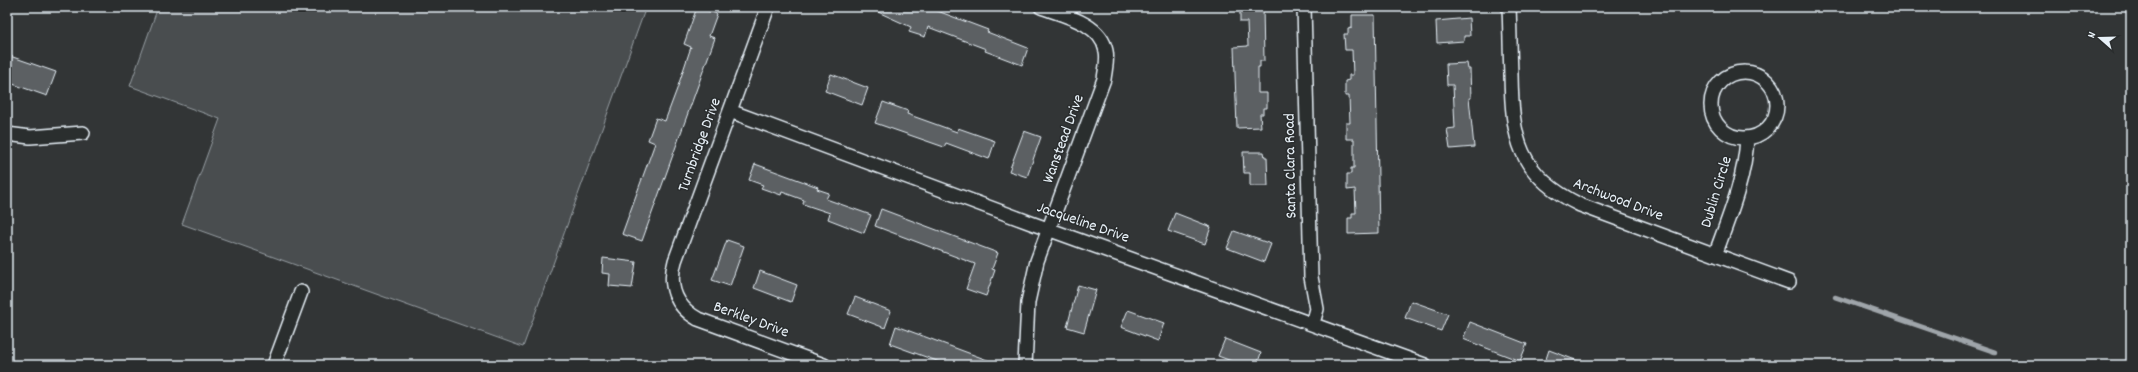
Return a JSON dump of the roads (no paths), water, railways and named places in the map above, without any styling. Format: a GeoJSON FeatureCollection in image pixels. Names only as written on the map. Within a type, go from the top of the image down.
{"type":"FeatureCollection","features":[{"type":"Feature","properties":{"kind":"street","name":"Turnbridge Drive"},"geometry":{"type":"LineString","coordinates":[[675,296],[672,280],[675,261],[768,7]]}},
{"type":"Feature","properties":{"kind":"street","name":"Wanstead Drive"},"geometry":{"type":"LineString","coordinates":[[1025,365],[1028,302],[1037,261],[1104,79],[1107,59],[1106,49],[1094,30],[1084,23],[1041,7]]}},
{"type":"Feature","properties":{"kind":"street","name":"Santa Clara Road"},"geometry":{"type":"LineString","coordinates":[[1304,7],[1311,276],[1317,309],[1313,323]]}},
{"type":"Feature","properties":{"kind":"street","name":"Archwood Drive"},"geometry":{"type":"LineString","coordinates":[[1509,7],[1512,114],[1522,152],[1534,173],[1558,194],[1580,205],[1789,282]]}},
{"type":"Feature","properties":{"kind":"street","name":"Dublin Circle"},"geometry":{"type":"LineString","coordinates":[[1741,71],[1754,73],[1766,79],[1774,89],[1778,102],[1776,115],[1770,126],[1760,134],[1747,138],[1734,137],[1723,130],[1715,120],[1711,108],[1712,95],[1719,83],[1729,75],[1741,71]]}},
{"type":"Feature","properties":{"kind":"street","name":"Jacqueline Drive"},"geometry":{"type":"LineString","coordinates":[[730,111],[1049,229],[1313,323],[1425,365]]}},
{"type":"Feature","properties":{"kind":"street"},"geometry":{"type":"LineString","coordinates":[[7,134],[30,137],[83,133]]}},
{"type":"Feature","properties":{"kind":"street","name":"Dublin Circle"},"geometry":{"type":"LineString","coordinates":[[1715,255],[1742,178],[1746,160],[1747,138]]}},
{"type":"Feature","properties":{"kind":"street"},"geometry":{"type":"LineString","coordinates":[[274,365],[301,292]]}},
{"type":"Feature","properties":{"kind":"street","name":"Berkley Drive"},"geometry":{"type":"LineString","coordinates":[[675,296],[684,309],[698,319],[824,365]]}},
{"type":"Feature","properties":{"kind":"waterway"},"geometry":{"type":"LineString","coordinates":[[1835,297],[1995,352]]}}]}
